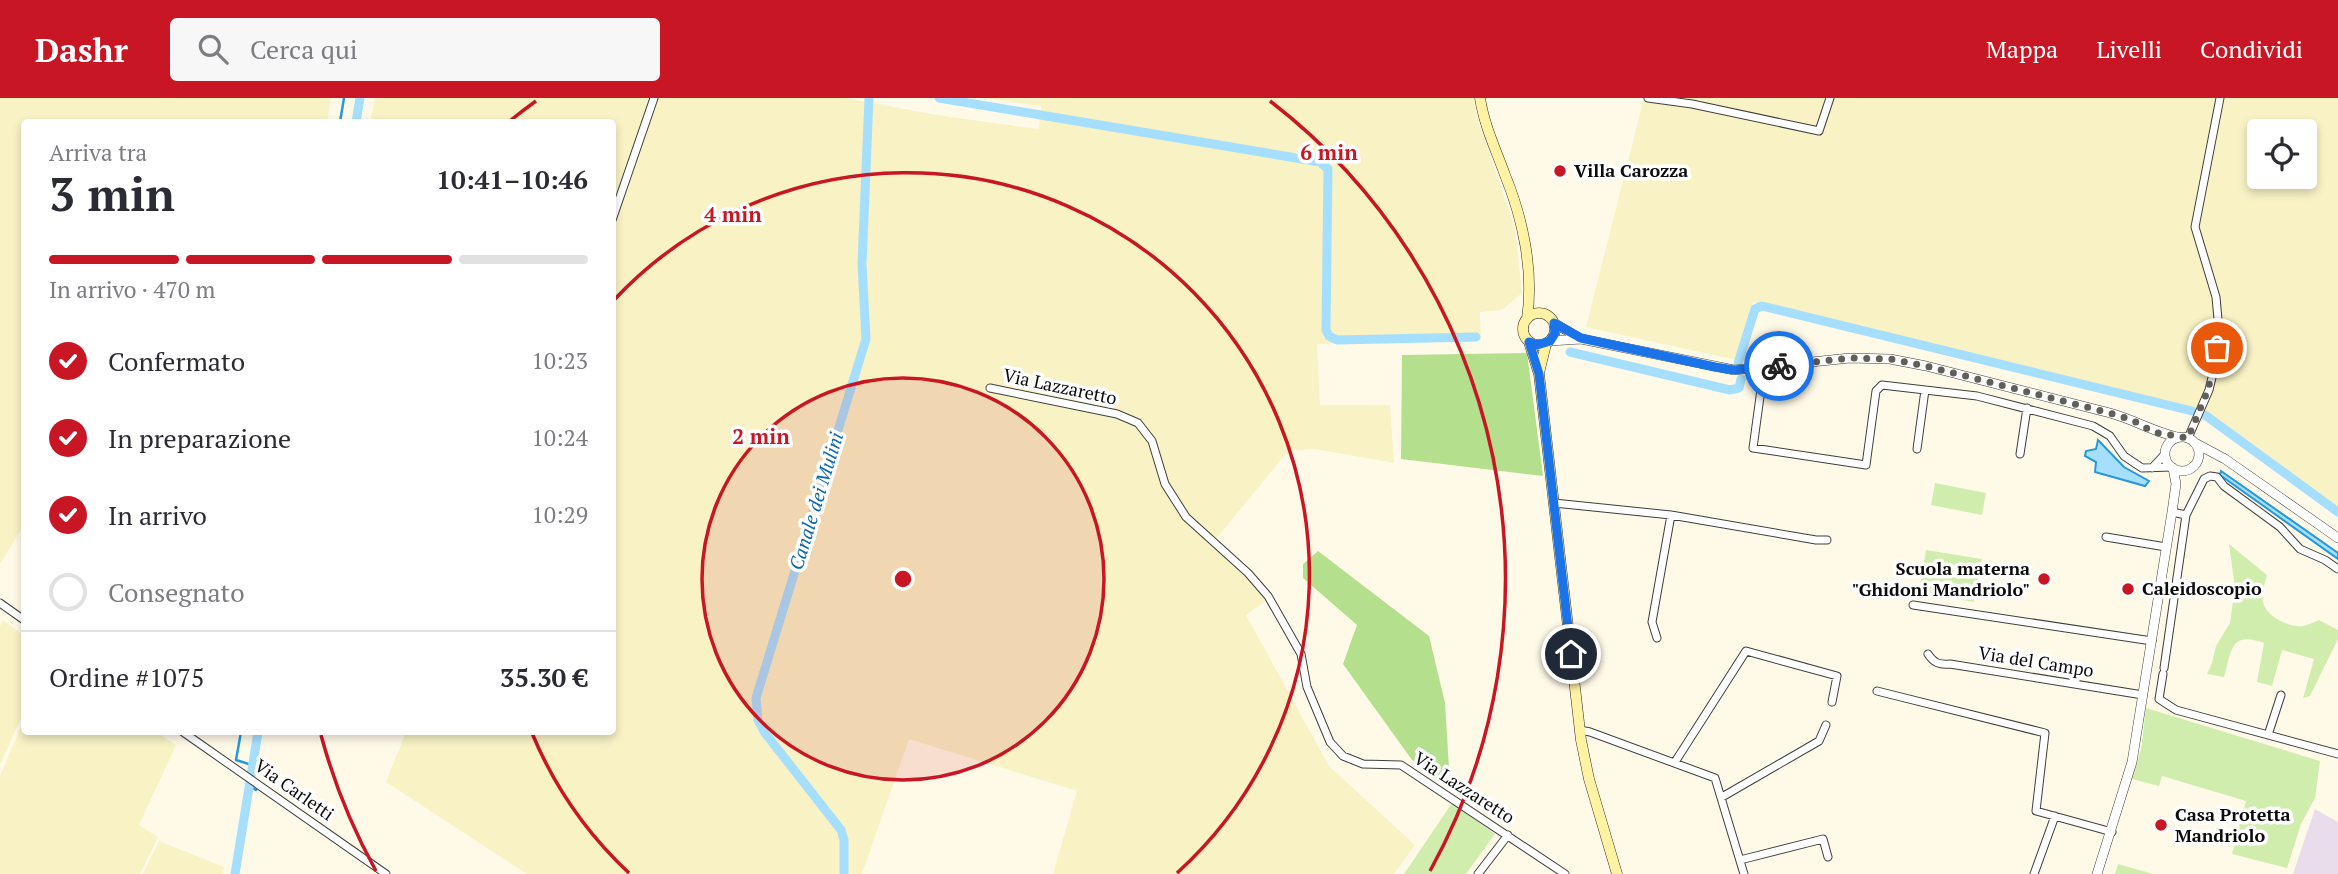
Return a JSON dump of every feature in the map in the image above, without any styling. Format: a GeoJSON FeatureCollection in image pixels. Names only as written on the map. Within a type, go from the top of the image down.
{"type":"FeatureCollection","features":[{"type":"Feature","properties":{"kind":"main road"},"geometry":{"type":"LineString","coordinates":[[1480,98],[1484,119],[1518,214],[1530,289],[1535,304],[1554,323],[1555,333],[1548,343],[1539,374]]}},
{"type":"Feature","properties":{"kind":"main road"},"geometry":{"type":"LineString","coordinates":[[1530,289],[1527,318],[1523,328],[1539,374],[1580,730],[1589,779],[1617,874]]}},
{"type":"Feature","properties":{"kind":"main road"},"geometry":{"type":"LineString","coordinates":[[1527,318],[1544,314]]}},
{"type":"Feature","properties":{"kind":"main road"},"geometry":{"type":"LineString","coordinates":[[1529,342],[1537,345],[1548,343]]}},
{"type":"Feature","properties":{"kind":"street"},"geometry":{"type":"LineString","coordinates":[[616,208],[654,98]]}},
{"type":"Feature","properties":{"kind":"street"},"geometry":{"type":"LineString","coordinates":[[1648,98],[1692,104],[1819,131],[1830,98]]}},
{"type":"Feature","properties":{"kind":"street"},"geometry":{"type":"LineString","coordinates":[[2187,440],[2208,390],[2215,365],[2219,331],[2216,297],[2194,228],[2220,98]]}},
{"type":"Feature","properties":{"kind":"street"},"geometry":{"type":"LineString","coordinates":[[1554,323],[1581,338],[1734,370],[1860,357],[1907,362],[2122,416],[2153,432],[2187,440],[2338,538]]}},
{"type":"Feature","properties":{"kind":"street"},"geometry":{"type":"LineString","coordinates":[[1548,343],[1581,338]]}},
{"type":"Feature","properties":{"kind":"street"},"geometry":{"type":"LineString","coordinates":[[1762,382],[1753,448],[1866,465],[1876,391],[1882,385],[1977,396],[2093,426],[2110,436],[2124,456],[2142,468],[2186,471]]}},
{"type":"Feature","properties":{"kind":"street","name":"Via Lazzaretto"},"geometry":{"type":"LineString","coordinates":[[990,388],[1117,414],[1138,423],[1152,441],[1165,484],[1186,517],[1248,573],[1268,596],[1281,617],[1301,654],[1307,687],[1330,742],[1343,756],[1363,764],[1401,765],[1565,874]]}},
{"type":"Feature","properties":{"kind":"street"},"geometry":{"type":"LineString","coordinates":[[1917,449],[1924,390]]}},
{"type":"Feature","properties":{"kind":"street"},"geometry":{"type":"LineString","coordinates":[[2020,454],[2027,408]]}},
{"type":"Feature","properties":{"kind":"street"},"geometry":{"type":"LineString","coordinates":[[2097,874],[2132,762],[2176,484],[2165,452],[2153,432]]}},
{"type":"Feature","properties":{"kind":"street"},"geometry":{"type":"LineString","coordinates":[[2152,468],[2170,442],[2187,440]]}},
{"type":"Feature","properties":{"kind":"street"},"geometry":{"type":"LineString","coordinates":[[2187,440],[2199,452],[2198,461]]}},
{"type":"Feature","properties":{"kind":"street"},"geometry":{"type":"LineString","coordinates":[[2176,484],[2198,461],[2217,457]]}},
{"type":"Feature","properties":{"kind":"street"},"geometry":{"type":"LineString","coordinates":[[2338,569],[2300,549],[2280,527],[2224,486],[2217,477],[2210,475],[2204,479],[2186,515],[2159,699],[2176,710],[2338,754]]}},
{"type":"Feature","properties":{"kind":"street"},"geometry":{"type":"LineString","coordinates":[[1554,503],[1671,516],[1827,540]]}},
{"type":"Feature","properties":{"kind":"street"},"geometry":{"type":"LineString","coordinates":[[2172,512],[2186,515]]}},
{"type":"Feature","properties":{"kind":"street"},"geometry":{"type":"LineString","coordinates":[[1657,638],[1652,622],[1671,516]]}},
{"type":"Feature","properties":{"kind":"street"},"geometry":{"type":"LineString","coordinates":[[2106,537],[2166,547]]}},
{"type":"Feature","properties":{"kind":"street"},"geometry":{"type":"LineString","coordinates":[[0,603],[21,619]]}},
{"type":"Feature","properties":{"kind":"street"},"geometry":{"type":"LineString","coordinates":[[1913,605],[2151,641]]}},
{"type":"Feature","properties":{"kind":"street"},"geometry":{"type":"LineString","coordinates":[[1675,762],[1746,651],[1837,676],[1832,702]]}},
{"type":"Feature","properties":{"kind":"street","name":"Via del Campo"},"geometry":{"type":"LineString","coordinates":[[1928,654],[1933,662],[1941,665],[1950,664],[2143,695]]}},
{"type":"Feature","properties":{"kind":"street"},"geometry":{"type":"LineString","coordinates":[[2148,666],[2163,671]]}},
{"type":"Feature","properties":{"kind":"street"},"geometry":{"type":"LineString","coordinates":[[1877,691],[2045,733],[2036,811],[2112,832]]}},
{"type":"Feature","properties":{"kind":"street"},"geometry":{"type":"LineString","coordinates":[[2268,735],[2281,695]]}},
{"type":"Feature","properties":{"kind":"street"},"geometry":{"type":"LineString","coordinates":[[1722,797],[1819,741],[1826,725]]}},
{"type":"Feature","properties":{"kind":"street"},"geometry":{"type":"LineString","coordinates":[[1580,730],[1715,778],[1744,874]]}},
{"type":"Feature","properties":{"kind":"street","name":"Via Carletti"},"geometry":{"type":"LineString","coordinates":[[187,735],[386,874]]}},
{"type":"Feature","properties":{"kind":"street"},"geometry":{"type":"LineString","coordinates":[[2034,874],[2055,816]]}},
{"type":"Feature","properties":{"kind":"street"},"geometry":{"type":"LineString","coordinates":[[1478,874],[1508,835]]}},
{"type":"Feature","properties":{"kind":"street"},"geometry":{"type":"LineString","coordinates":[[1740,860],[1823,839],[1828,857]]}},
{"type":"Feature","properties":{"kind":"shaded area"},"geometry":{"type":"Polygon","coordinates":[[[0,98],[331,98],[328,119],[21,119],[21,530],[0,564],[0,98]]]}},
{"type":"Feature","properties":{"kind":"shaded area"},"geometry":{"type":"Polygon","coordinates":[[[375,98],[846,98],[936,115],[1039,129],[1041,106],[986,98],[1474,98],[1476,114],[1515,228],[1522,293],[1502,310],[1480,312],[1481,340],[1317,344],[1320,405],[1390,405],[1394,463],[1315,449],[1288,451],[1212,544],[1238,563],[1267,600],[1246,615],[1329,766],[1415,845],[1394,874],[1053,874],[1077,791],[909,739],[862,874],[527,874],[386,782],[405,735],[616,735],[616,119],[371,119],[375,98]]]}},
{"type":"Feature","properties":{"kind":"shaded area"},"geometry":{"type":"Polygon","coordinates":[[[1644,98],[2338,98],[2338,511],[2204,416],[1753,302],[1736,360],[1586,327],[1644,98]]]}},
{"type":"Feature","properties":{"kind":"shaded area"},"geometry":{"type":"Polygon","coordinates":[[[3,620],[21,634],[21,718],[0,765],[0,626],[3,620]]]}},
{"type":"Feature","properties":{"kind":"shaded area"},"geometry":{"type":"Polygon","coordinates":[[[21,727],[21,735],[161,735],[176,745],[139,825],[158,837],[140,874],[0,874],[0,776],[21,727]]]}},
{"type":"Feature","properties":{"kind":"shaded area"},"geometry":{"type":"Polygon","coordinates":[[[2315,809],[2338,822],[2338,874],[2293,874],[2315,809]]]}},
{"type":"Feature","properties":{"kind":"shaded area"},"geometry":{"type":"Polygon","coordinates":[[[159,841],[224,867],[223,874],[143,874],[159,841]]]}},
{"type":"Feature","properties":{"kind":"green space"},"geometry":{"type":"Polygon","coordinates":[[[1527,353],[1543,476],[1401,459],[1402,355],[1527,353]]]}},
{"type":"Feature","properties":{"kind":"green space"},"geometry":{"type":"Polygon","coordinates":[[[1935,483],[1986,493],[1982,515],[1931,505],[1935,483]]]}},
{"type":"Feature","properties":{"kind":"green space"},"geometry":{"type":"Polygon","coordinates":[[[2229,544],[2267,575],[2263,602],[2274,617],[2298,626],[2319,620],[2338,630],[2338,639],[2310,696],[2303,698],[2314,659],[2282,650],[2272,686],[2257,682],[2264,643],[2253,640],[2245,639],[2234,645],[2224,677],[2207,674],[2216,646],[2230,623],[2235,588],[2229,544]]]}},
{"type":"Feature","properties":{"kind":"green space"},"geometry":{"type":"Polygon","coordinates":[[[1926,550],[1982,559],[1974,602],[1919,593],[1926,550]]]}},
{"type":"Feature","properties":{"kind":"green space"},"geometry":{"type":"Polygon","coordinates":[[[1318,551],[1429,636],[1445,703],[1450,785],[1412,760],[1343,664],[1357,625],[1303,578],[1303,564],[1318,551]]]}},
{"type":"Feature","properties":{"kind":"green space"},"geometry":{"type":"Polygon","coordinates":[[[2146,708],[2320,761],[2315,798],[2301,824],[2287,868],[2232,854],[2246,801],[2162,776],[2159,786],[2132,779],[2141,749],[2146,708]]]}},
{"type":"Feature","properties":{"kind":"green space"},"geometry":{"type":"Polygon","coordinates":[[[1452,803],[1495,834],[1466,874],[1404,874],[1452,803]]]}},
{"type":"Feature","properties":{"kind":"green space"},"geometry":{"type":"Polygon","coordinates":[[[2118,864],[2153,874],[2115,874],[2118,864]]]}},
{"type":"Feature","properties":{"kind":"water"},"geometry":{"type":"Polygon","coordinates":[[[2098,440],[2124,467],[2149,481],[2145,486],[2095,472],[2096,462],[2085,456],[2086,451],[2096,449],[2098,440]]]}},
{"type":"Feature","properties":{"kind":"water"},"geometry":{"type":"Polygon","coordinates":[[[2221,471],[2338,553],[2338,559],[2220,475],[2221,471]]]}},
{"type":"Feature","properties":{"kind":"waterway"},"geometry":{"type":"LineString","coordinates":[[340,119],[344,98]]}},
{"type":"Feature","properties":{"kind":"waterway"},"geometry":{"type":"LineString","coordinates":[[356,119],[360,98]]}},
{"type":"Feature","properties":{"kind":"waterway","name":"Canale dei Mulini"},"geometry":{"type":"LineString","coordinates":[[844,874],[844,840],[841,830],[765,733],[758,720],[756,698],[866,339],[862,264],[869,98]]}},
{"type":"Feature","properties":{"kind":"waterway"},"geometry":{"type":"LineString","coordinates":[[939,98],[1320,162],[1328,169],[1326,330],[1329,336],[1337,340],[1476,337]]}},
{"type":"Feature","properties":{"kind":"waterway"},"geometry":{"type":"LineString","coordinates":[[1738,363],[1755,309],[1762,306],[2192,411]]}},
{"type":"Feature","properties":{"kind":"waterway"},"geometry":{"type":"LineString","coordinates":[[1570,352],[1730,390],[1739,388],[1741,379]]}},
{"type":"Feature","properties":{"kind":"waterway"},"geometry":{"type":"LineString","coordinates":[[2205,415],[2338,512]]}},
{"type":"Feature","properties":{"kind":"waterway"},"geometry":{"type":"LineString","coordinates":[[240,735],[236,760],[252,765]]}},
{"type":"Feature","properties":{"kind":"waterway"},"geometry":{"type":"LineString","coordinates":[[235,874],[258,735]]}},
{"type":"Feature","properties":{"kind":"waterway"},"geometry":{"type":"LineString","coordinates":[[250,786],[256,790]]}},
{"type":"Feature","properties":{"kind":"way so far"},"geometry":{"type":"LineString","coordinates":[[1779,366],[1860,357],[1890,359],[2110,413],[2132,420],[2153,432],[2188,438],[2208,390],[2217,348]]}},
{"type":"Feature","properties":{"kind":"place","name":"Villa Carozza"},"geometry":{"type":"Point","coordinates":[1560,171]}},
{"type":"Feature","properties":{"kind":"place","name":"Scuola materna \"Ghidoni Mandriolo\""},"geometry":{"type":"Point","coordinates":[2044,579]}},
{"type":"Feature","properties":{"kind":"place","name":"Caleidoscopio"},"geometry":{"type":"Point","coordinates":[2128,589]}},
{"type":"Feature","properties":{"kind":"place","name":"Casa Protetta Mandriolo"},"geometry":{"type":"Point","coordinates":[2161,825]}},
{"type":"Feature","properties":{"kind":"route"},"geometry":{"type":"LineString","coordinates":[[1571,654],[1539,374],[1529,342],[1542,345],[1550,341],[1555,333],[1554,323],[1581,338],[1715,367],[1749,370],[1779,366]]}}]}
